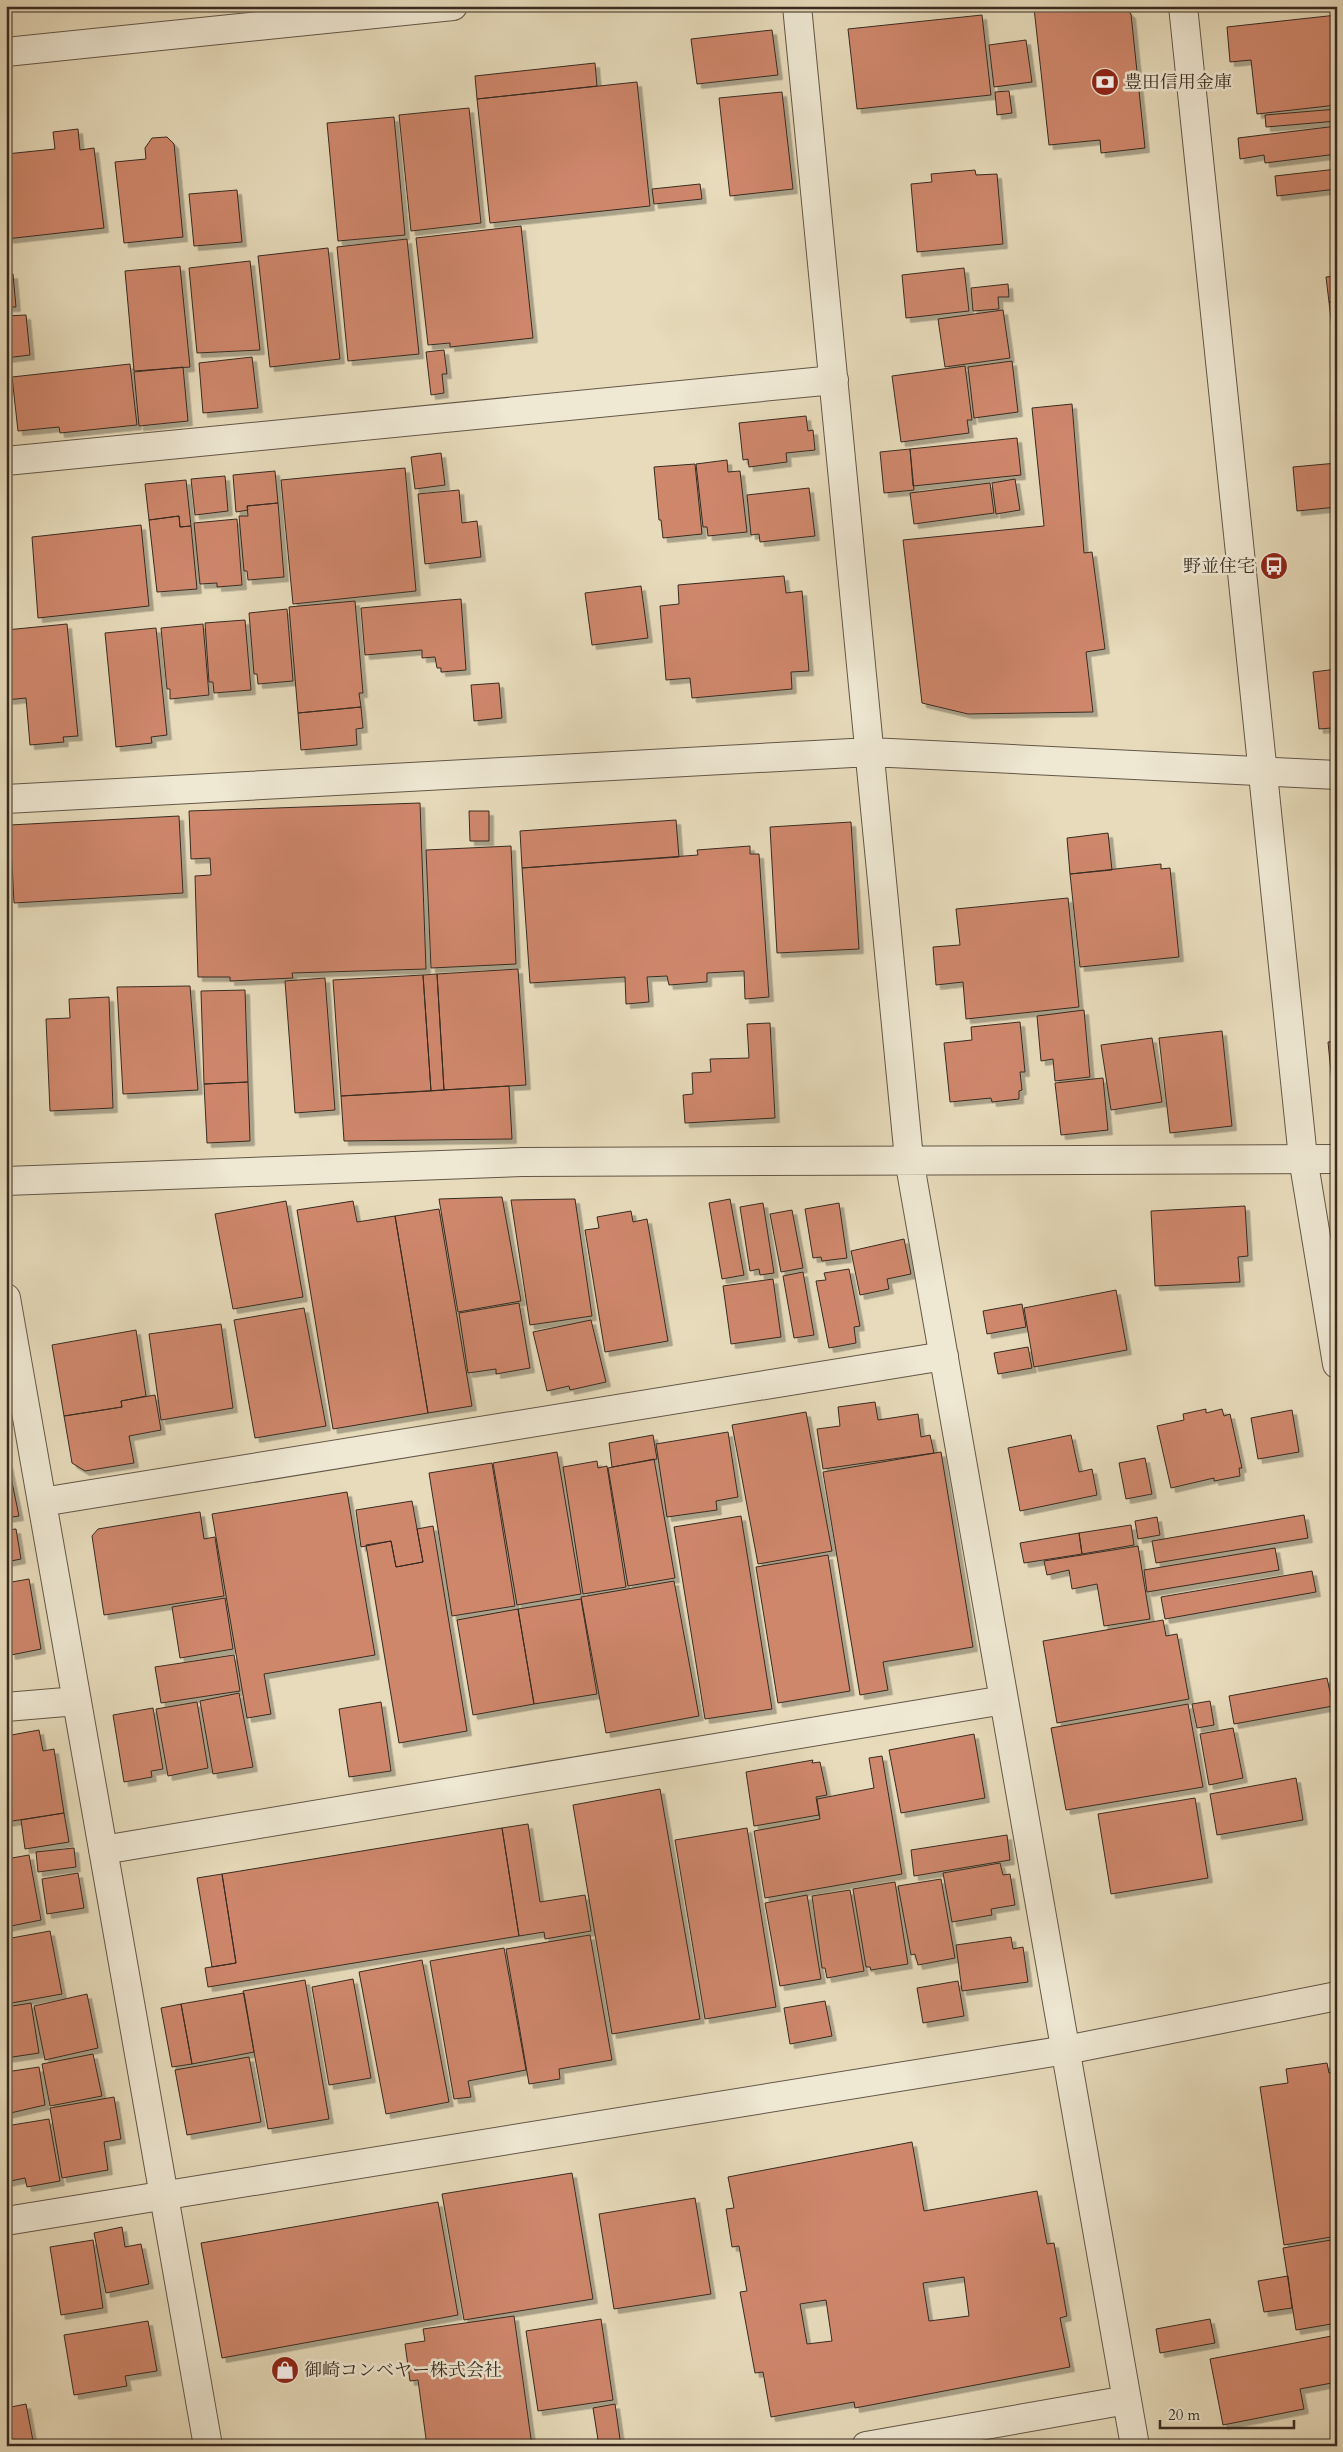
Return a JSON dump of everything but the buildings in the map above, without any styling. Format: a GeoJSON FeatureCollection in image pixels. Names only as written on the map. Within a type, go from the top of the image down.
{"type":"FeatureCollection","features":[{"type":"Feature","properties":{"kind":"street"},"geometry":{"type":"LineString","coordinates":[[6,52],[453,6]]}},
{"type":"Feature","properties":{"kind":"street"},"geometry":{"type":"LineString","coordinates":[[797,6],[909,1159],[1135,2446]]}},
{"type":"Feature","properties":{"kind":"street"},"geometry":{"type":"LineString","coordinates":[[1183,6],[1302,1158],[1337,1364]]}},
{"type":"Feature","properties":{"kind":"street"},"geometry":{"type":"LineString","coordinates":[[6,461],[834,380]]}},
{"type":"Feature","properties":{"kind":"street"},"geometry":{"type":"LineString","coordinates":[[6,799],[870,752],[1337,775]]}},
{"type":"Feature","properties":{"kind":"street"},"geometry":{"type":"LineString","coordinates":[[6,1181],[522,1162],[909,1159],[1337,1159]]}},
{"type":"Feature","properties":{"kind":"street"},"geometry":{"type":"LineString","coordinates":[[6,1298],[208,2446]]}},
{"type":"Feature","properties":{"kind":"street"},"geometry":{"type":"LineString","coordinates":[[42,1502],[944,1356]]}},
{"type":"Feature","properties":{"kind":"street"},"geometry":{"type":"LineString","coordinates":[[103,1850],[1004,1700]]}},
{"type":"Feature","properties":{"kind":"street"},"geometry":{"type":"LineString","coordinates":[[6,1707],[77,1701]]}},
{"type":"Feature","properties":{"kind":"street"},"geometry":{"type":"LineString","coordinates":[[6,2221],[1066,2050],[1337,1996]]}},
{"type":"Feature","properties":{"kind":"street"},"geometry":{"type":"LineString","coordinates":[[866,2446],[1127,2400]]}},
{"type":"Feature","properties":{"kind":"place","name":"豊田信用金庫"},"geometry":{"type":"Point","coordinates":[1105,82]}},
{"type":"Feature","properties":{"kind":"place","name":"野並住宅"},"geometry":{"type":"Point","coordinates":[1274,566]}},
{"type":"Feature","properties":{"kind":"place","name":"御崎コンベヤー株式会社"},"geometry":{"type":"Point","coordinates":[285,2370]}}]}
